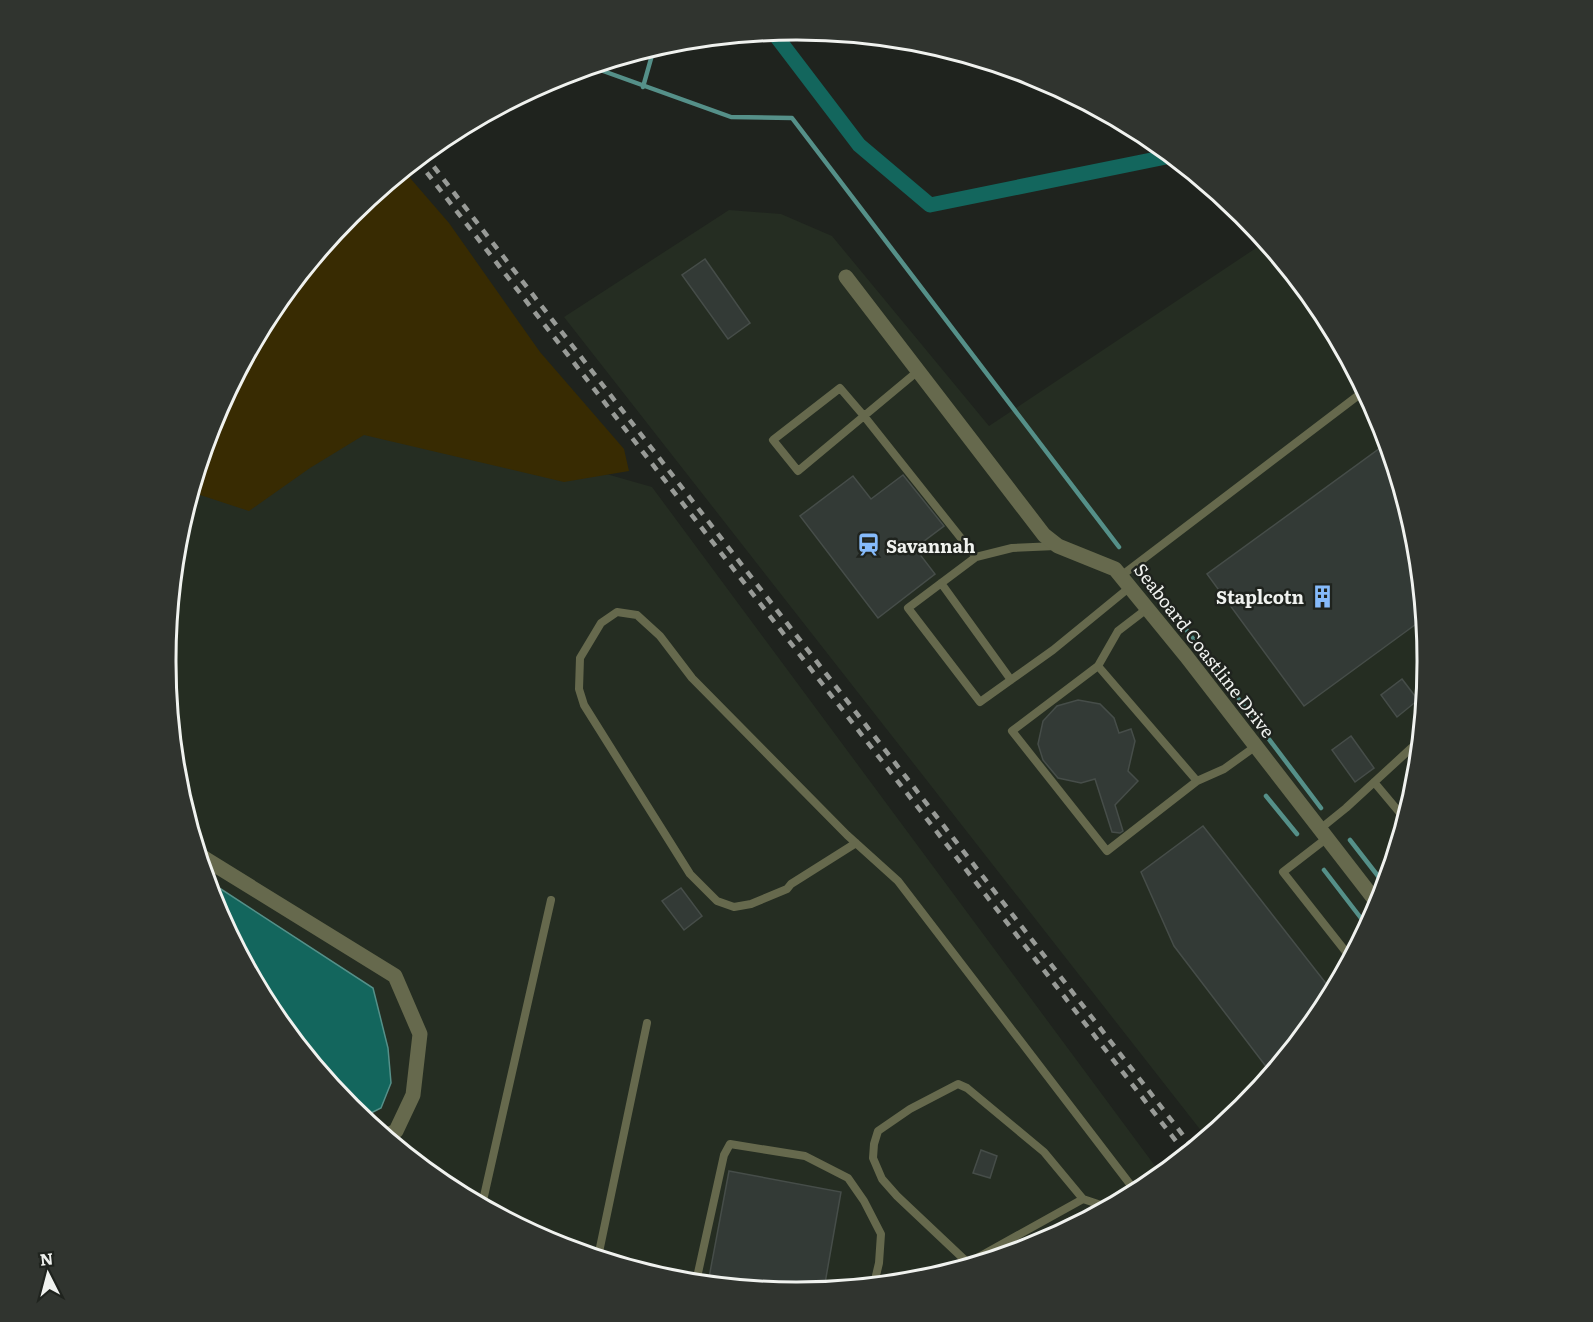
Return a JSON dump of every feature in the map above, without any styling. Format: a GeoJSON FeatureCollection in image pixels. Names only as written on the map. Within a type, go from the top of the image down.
{"type":"FeatureCollection","features":[{"type":"Feature","properties":{"kind":"street","name":"Seaboard Coastline Drive"},"geometry":{"type":"LineString","coordinates":[[846,277],[1044,535],[1059,546],[1115,569],[1148,608],[1371,895]]}},
{"type":"Feature","properties":{"kind":"street"},"geometry":{"type":"LineString","coordinates":[[210,862],[395,976],[420,1034],[413,1095],[396,1131],[393,1133]]}},
{"type":"Feature","properties":{"kind":"lane"},"geometry":{"type":"LineString","coordinates":[[918,371],[864,416],[798,471],[773,440],[840,388],[864,416],[976,558]]}},
{"type":"Feature","properties":{"kind":"lane"},"geometry":{"type":"LineString","coordinates":[[1059,546],[1012,548],[976,558],[908,608],[980,702],[1053,650],[1126,582],[1357,396]]}},
{"type":"Feature","properties":{"kind":"lane"},"geometry":{"type":"LineString","coordinates":[[941,583],[1011,680]]}},
{"type":"Feature","properties":{"kind":"lane"},"geometry":{"type":"LineString","coordinates":[[1148,608],[1118,631],[1098,666],[1012,732],[1107,851],[1197,781],[1224,769],[1256,746]]}},
{"type":"Feature","properties":{"kind":"lane"},"geometry":{"type":"LineString","coordinates":[[856,843],[787,888],[751,904],[734,907],[717,901],[690,874],[584,705],[579,689],[580,658],[601,623],[617,612],[637,615],[660,636],[692,678],[856,843],[898,882],[1130,1184]]}},
{"type":"Feature","properties":{"kind":"lane"},"geometry":{"type":"LineString","coordinates":[[1098,666],[1197,781]]}},
{"type":"Feature","properties":{"kind":"lane"},"geometry":{"type":"LineString","coordinates":[[1345,950],[1283,872],[1411,749]]}},
{"type":"Feature","properties":{"kind":"lane"},"geometry":{"type":"LineString","coordinates":[[1374,783],[1398,811]]}},
{"type":"Feature","properties":{"kind":"lane"},"geometry":{"type":"LineString","coordinates":[[485,1197],[552,900]]}},
{"type":"Feature","properties":{"kind":"lane"},"geometry":{"type":"LineString","coordinates":[[600,1250],[647,1023]]}},
{"type":"Feature","properties":{"kind":"lane"},"geometry":{"type":"LineString","coordinates":[[963,1258],[897,1196],[882,1179],[873,1158],[878,1131],[910,1109],[958,1084],[967,1088],[1044,1152],[1083,1199],[1097,1204]]}},
{"type":"Feature","properties":{"kind":"lane"},"geometry":{"type":"LineString","coordinates":[[698,1273],[724,1155],[730,1144],[805,1156],[848,1178],[864,1201],[881,1234],[876,1276]]}},
{"type":"Feature","properties":{"kind":"lane"},"geometry":{"type":"LineString","coordinates":[[990,1251],[1083,1199]]}},
{"type":"Feature","properties":{"kind":"shaded area"},"geometry":{"type":"Polygon","coordinates":[[[409,177],[449,223],[540,352],[624,449],[629,471],[564,482],[364,435],[310,468],[249,511],[199,495],[223,424],[240,387],[259,351],[304,283],[358,222],[409,177]]]}},
{"type":"Feature","properties":{"kind":"shaded area"},"geometry":{"type":"Polygon","coordinates":[[[729,210],[781,214],[832,236],[989,426],[1258,247],[1289,283],[1334,351],[1353,387],[1370,424],[1396,500],[1412,580],[1416,620],[1416,702],[1412,742],[1396,822],[1370,898],[1353,935],[1334,971],[1289,1039],[1263,1070],[1206,1128],[1202,1131],[564,317],[729,210]]]}},
{"type":"Feature","properties":{"kind":"shaded area"},"geometry":{"type":"Polygon","coordinates":[[[227,416],[508,446],[652,487],[1155,1166],[1141,1177],[1071,1218],[1034,1234],[996,1249],[918,1270],[837,1280],[796,1282],[756,1280],[675,1270],[597,1249],[559,1234],[522,1218],[452,1177],[387,1128],[330,1070],[304,1039],[259,971],[223,898],[197,822],[181,742],[176,661],[181,580],[197,500],[227,416]]]}},
{"type":"Feature","properties":{"kind":"water"},"geometry":{"type":"Polygon","coordinates":[[[219,888],[373,988],[388,1048],[391,1083],[381,1108],[371,1113],[304,1039],[259,971],[219,888]]]}},
{"type":"Feature","properties":{"kind":"building"},"geometry":{"type":"Polygon","coordinates":[[[705,259],[750,323],[728,339],[682,275],[705,259]]]}},
{"type":"Feature","properties":{"kind":"building","name":"Staplcotn"},"geometry":{"type":"Polygon","coordinates":[[[1379,449],[1396,500],[1405,540],[1416,624],[1304,706],[1207,574],[1379,449]]]}},
{"type":"Feature","properties":{"kind":"building"},"geometry":{"type":"Polygon","coordinates":[[[903,475],[944,526],[915,548],[935,574],[878,618],[800,516],[853,476],[871,499],[903,475]]]}},
{"type":"Feature","properties":{"kind":"building"},"geometry":{"type":"Polygon","coordinates":[[[1402,679],[1416,698],[1416,702],[1397,717],[1381,695],[1402,679]]]}},
{"type":"Feature","properties":{"kind":"building"},"geometry":{"type":"Polygon","coordinates":[[[1078,700],[1100,704],[1114,718],[1119,733],[1131,729],[1135,741],[1128,771],[1138,781],[1115,805],[1123,831],[1120,833],[1112,832],[1095,779],[1081,783],[1058,778],[1043,760],[1038,744],[1043,721],[1057,706],[1078,700]]]}},
{"type":"Feature","properties":{"kind":"building"},"geometry":{"type":"Polygon","coordinates":[[[1351,736],[1374,768],[1355,782],[1332,750],[1351,736]]]}},
{"type":"Feature","properties":{"kind":"building"},"geometry":{"type":"Polygon","coordinates":[[[1203,826],[1326,984],[1289,1039],[1266,1066],[1174,946],[1141,872],[1203,826]]]}},
{"type":"Feature","properties":{"kind":"building"},"geometry":{"type":"Polygon","coordinates":[[[681,888],[702,916],[684,930],[662,901],[681,888]]]}},
{"type":"Feature","properties":{"kind":"building"},"geometry":{"type":"Polygon","coordinates":[[[981,1150],[997,1156],[990,1178],[973,1173],[981,1150]]]}},
{"type":"Feature","properties":{"kind":"building"},"geometry":{"type":"Polygon","coordinates":[[[729,1171],[841,1192],[825,1281],[796,1282],[709,1275],[729,1171]]]}},
{"type":"Feature","properties":{"kind":"waterway"},"geometry":{"type":"LineString","coordinates":[[780,41],[859,145],[930,205],[1159,158]]}},
{"type":"Feature","properties":{"kind":"waterway"},"geometry":{"type":"LineString","coordinates":[[643,87],[651,58]]}},
{"type":"Feature","properties":{"kind":"waterway"},"geometry":{"type":"LineString","coordinates":[[604,71],[731,117],[792,118],[1119,547]]}},
{"type":"Feature","properties":{"kind":"waterway"},"geometry":{"type":"LineString","coordinates":[[1157,591],[1321,808]]}},
{"type":"Feature","properties":{"kind":"waterway"},"geometry":{"type":"LineString","coordinates":[[1266,796],[1297,834]]}},
{"type":"Feature","properties":{"kind":"waterway"},"geometry":{"type":"LineString","coordinates":[[1350,840],[1378,876]]}},
{"type":"Feature","properties":{"kind":"waterway"},"geometry":{"type":"LineString","coordinates":[[1324,870],[1361,918]]}},
{"type":"Feature","properties":{"kind":"railway"},"geometry":{"type":"LineString","coordinates":[[430,161],[1188,1142]]}},
{"type":"Feature","properties":{"kind":"railway"},"geometry":{"type":"LineString","coordinates":[[422,167],[1181,1148]]}},
{"type":"Feature","properties":{"kind":"place","name":"Savannah"},"geometry":{"type":"Point","coordinates":[868,545]}},
{"type":"Feature","properties":{"kind":"place","name":"Staplcotn"},"geometry":{"type":"Point","coordinates":[1322,596]}}]}
